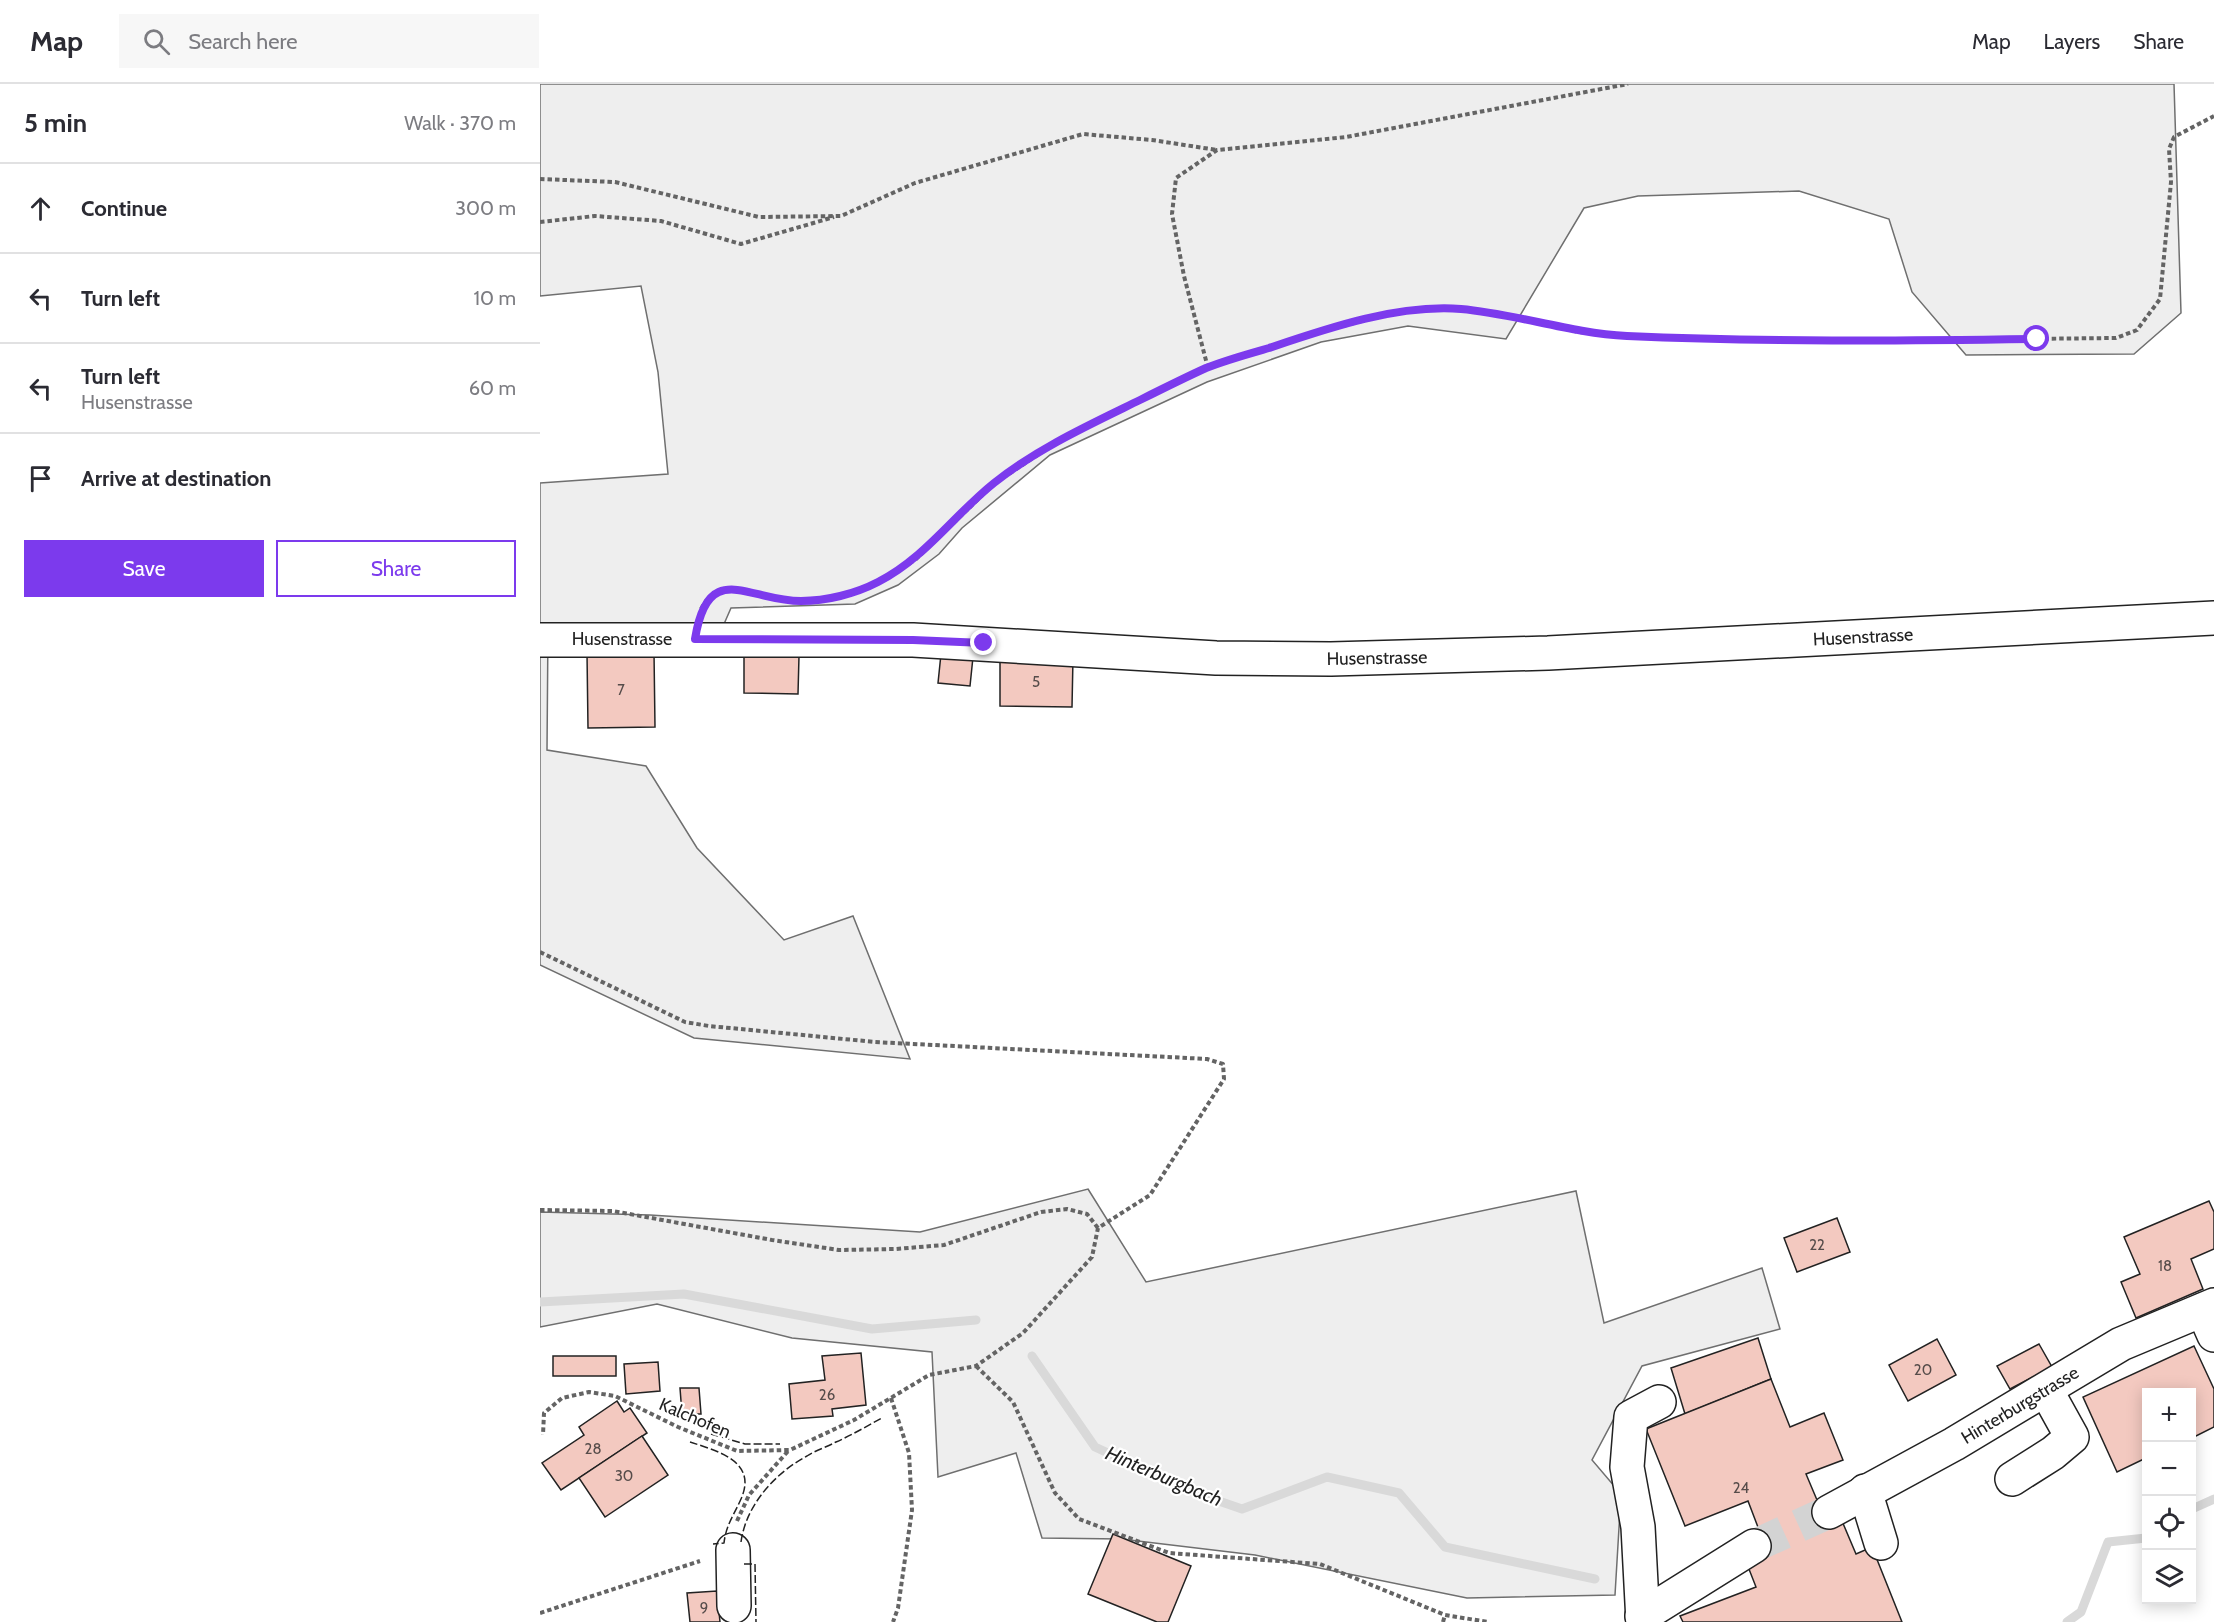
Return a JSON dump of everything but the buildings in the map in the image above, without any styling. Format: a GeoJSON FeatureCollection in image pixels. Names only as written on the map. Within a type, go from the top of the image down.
{"type":"FeatureCollection","features":[{"type":"Feature","properties":{"kind":"street","name":"Husenstrasse"},"geometry":{"type":"LineString","coordinates":[[540,640],[913,640],[1216,658],[1331,659],[1548,653],[2214,618]]}},
{"type":"Feature","properties":{"kind":"street","name":"Hinterburgstrasse"},"geometry":{"type":"LineString","coordinates":[[1829,1512],[1954,1444],[2121,1344],[2210,1316]]}},
{"type":"Feature","properties":{"kind":"street"},"geometry":{"type":"LineString","coordinates":[[2012,1479],[2053,1454],[2072,1437],[2046,1389]]}},
{"type":"Feature","properties":{"kind":"street"},"geometry":{"type":"LineString","coordinates":[[1642,1619],[1638,1527],[1627,1467],[1631,1417],[1659,1402]]}},
{"type":"Feature","properties":{"kind":"street"},"geometry":{"type":"LineString","coordinates":[[1865,1491],[1881,1543]]}},
{"type":"Feature","properties":{"kind":"street"},"geometry":{"type":"LineString","coordinates":[[1642,1619],[1754,1546]]}},
{"type":"Feature","properties":{"kind":"street"},"geometry":{"type":"LineString","coordinates":[[733,1550],[734,1606]]}},
{"type":"Feature","properties":{"kind":"path"},"geometry":{"type":"LineString","coordinates":[[540,222],[595,216],[661,221],[741,244],[841,216],[915,183],[1083,134],[1152,140],[1217,150],[1346,137],[1628,84]]}},
{"type":"Feature","properties":{"kind":"path"},"geometry":{"type":"LineString","coordinates":[[695,639],[702,608],[706,601],[721,591],[741,590],[772,598],[800,601],[838,597],[877,583],[915,560],[995,483],[1048,448],[1109,415],[1208,368],[1309,335],[1403,310],[1458,309],[1504,315],[1579,332],[1624,336],[1828,341],[2116,338],[2137,330],[2160,299],[2171,182],[2169,149],[2174,137],[2214,116]]}},
{"type":"Feature","properties":{"kind":"path"},"geometry":{"type":"LineString","coordinates":[[1208,368],[1184,276],[1172,214],[1176,178],[1217,150]]}},
{"type":"Feature","properties":{"kind":"path"},"geometry":{"type":"LineString","coordinates":[[540,180],[615,182],[759,217],[841,216]]}},
{"type":"Feature","properties":{"kind":"path"},"geometry":{"type":"LineString","coordinates":[[540,952],[685,1022],[709,1026],[875,1042],[1207,1059],[1223,1064],[1224,1079],[1150,1195],[1098,1228],[1092,1257],[1023,1333],[976,1366],[1013,1402],[1055,1493],[1079,1520],[1169,1553],[1320,1564],[1444,1615],[1488,1622]]}},
{"type":"Feature","properties":{"kind":"path"},"geometry":{"type":"LineString","coordinates":[[540,1210],[613,1211],[839,1250],[944,1245],[1041,1212],[1068,1209],[1088,1214],[1098,1228]]}},
{"type":"Feature","properties":{"kind":"path","name":"Kalchofen"},"geometry":{"type":"LineString","coordinates":[[543,1435],[542,1414],[562,1398],[589,1392],[615,1396],[678,1427],[737,1451],[790,1450],[854,1420],[928,1375],[976,1366]]}},
{"type":"Feature","properties":{"kind":"path"},"geometry":{"type":"LineString","coordinates":[[891,1398],[909,1454],[912,1510],[898,1608],[893,1622]]}},
{"type":"Feature","properties":{"kind":"path"},"geometry":{"type":"LineString","coordinates":[[540,1613],[733,1550],[736,1523],[749,1495],[790,1450]]}},
{"type":"Feature","properties":{"kind":"path"},"geometry":{"type":"LineString","coordinates":[[1443,1622],[1444,1615]]}},
{"type":"Feature","properties":{"kind":"shaded area"},"geometry":{"type":"Polygon","coordinates":[[[540,84],[2174,84],[2181,313],[2134,354],[1966,355],[1912,292],[1889,219],[1799,191],[1638,196],[1584,208],[1506,339],[1408,326],[1321,342],[1207,382],[1050,455],[962,528],[939,554],[898,585],[855,604],[731,608],[724,624],[548,627],[547,750],[646,766],[697,848],[784,940],[853,916],[910,1059],[694,1038],[540,965],[540,483],[668,474],[658,372],[641,286],[540,296],[540,84]]]}},
{"type":"Feature","properties":{"kind":"shaded area"},"geometry":{"type":"Polygon","coordinates":[[[1088,1189],[1146,1282],[1576,1191],[1604,1323],[1762,1268],[1780,1329],[1642,1366],[1592,1460],[1621,1494],[1615,1595],[1467,1598],[1255,1555],[1121,1539],[1042,1538],[1016,1453],[938,1477],[932,1352],[792,1338],[657,1304],[540,1327],[540,1212],[650,1215],[920,1232],[1088,1189]]]}},
{"type":"Feature","properties":{"kind":"waterway","name":"Hinterburgbach"},"geometry":{"type":"LineString","coordinates":[[540,1302],[684,1294],[872,1329],[976,1320]]}},
{"type":"Feature","properties":{"kind":"waterway","name":"Hinterburgbach"},"geometry":{"type":"LineString","coordinates":[[1032,1356],[1095,1447],[1190,1491],[1242,1509],[1327,1477],[1399,1493],[1445,1547],[1595,1579]]}},
{"type":"Feature","properties":{"kind":"waterway","name":"Hinterburgbach"},"geometry":{"type":"LineString","coordinates":[[2196,1507],[2214,1499]]}},
{"type":"Feature","properties":{"kind":"waterway","name":"Hinterburgbach"},"geometry":{"type":"LineString","coordinates":[[2067,1622],[2081,1612],[2108,1542],[2142,1538]]}},
{"type":"Feature","properties":{"kind":"tunnel"},"geometry":{"type":"LineString","coordinates":[[1754,1546],[1829,1512]]}},
{"type":"Feature","properties":{"kind":"fence"},"geometry":{"type":"LineString","coordinates":[[741,1542],[744,1528],[756,1503],[784,1471],[810,1454],[882,1418]]}},
{"type":"Feature","properties":{"kind":"fence"},"geometry":{"type":"LineString","coordinates":[[711,1434],[745,1444],[780,1444]]}},
{"type":"Feature","properties":{"kind":"fence"},"geometry":{"type":"LineString","coordinates":[[690,1442],[712,1449],[732,1460],[744,1475],[745,1486],[728,1525],[724,1543],[713,1544]]}},
{"type":"Feature","properties":{"kind":"fence"},"geometry":{"type":"LineString","coordinates":[[744,1564],[755,1564],[756,1622]]}},
{"type":"Feature","properties":{"kind":"route"},"geometry":{"type":"LineString","coordinates":[[984,643],[913,640],[695,639],[699,614],[706,601],[721,591],[741,590],[772,598],[800,601],[838,597],[877,583],[915,560],[995,483],[1048,448],[1109,415],[1208,368],[1309,335],[1403,310],[1458,309],[1504,315],[1579,332],[1624,336],[1828,341],[2037,339]]}}]}
